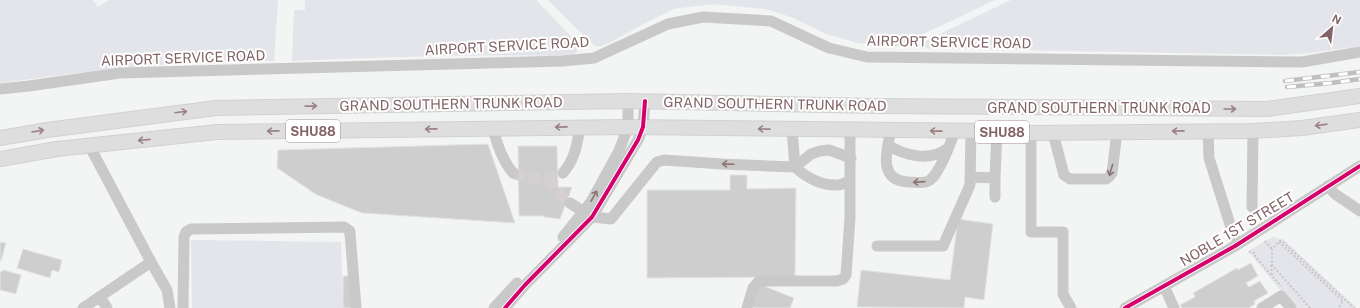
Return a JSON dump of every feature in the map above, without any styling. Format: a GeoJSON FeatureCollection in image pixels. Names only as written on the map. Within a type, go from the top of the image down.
{"type":"FeatureCollection","features":[{"type":"Feature","properties":{"kind":"main road","name":"GRAND SOUTHERN TRUNK ROAD"},"geometry":{"type":"LineString","coordinates":[[0,138],[47,130],[216,108],[645,101],[878,106],[1267,109],[1360,96]]}},
{"type":"Feature","properties":{"kind":"main road"},"geometry":{"type":"LineString","coordinates":[[1267,109],[1271,130]]}},
{"type":"Feature","properties":{"kind":"main road","name":"GRAND SOUTHERN TRUNK ROAD"},"geometry":{"type":"LineString","coordinates":[[0,159],[89,145],[217,132],[580,127],[997,131],[1031,133],[1253,131],[1302,128],[1360,120]]}},
{"type":"Feature","properties":{"kind":"street","name":"AIRPORT SERVICE ROAD"},"geometry":{"type":"LineString","coordinates":[[0,89],[120,73],[563,61],[594,58],[668,24],[703,17],[771,21],[829,48],[867,56],[1302,62],[1360,52]]}},
{"type":"Feature","properties":{"kind":"street"},"geometry":{"type":"LineString","coordinates":[[588,215],[591,202],[619,151],[628,127],[628,101]]}},
{"type":"Feature","properties":{"kind":"street"},"geometry":{"type":"LineString","coordinates":[[494,308],[507,301],[557,244],[588,215],[638,140],[643,127],[645,101]]}},
{"type":"Feature","properties":{"kind":"street"},"geometry":{"type":"LineString","coordinates":[[563,173],[569,166],[575,154],[580,127]]}},
{"type":"Feature","properties":{"kind":"street"},"geometry":{"type":"LineString","coordinates":[[493,128],[502,156],[513,173]]}},
{"type":"Feature","properties":{"kind":"street"},"geometry":{"type":"LineString","coordinates":[[792,129],[795,167]]}},
{"type":"Feature","properties":{"kind":"street"},"geometry":{"type":"LineString","coordinates":[[748,308],[753,288],[759,282],[837,281],[843,279],[846,275],[850,218],[850,130]]}},
{"type":"Feature","properties":{"kind":"street"},"geometry":{"type":"LineString","coordinates":[[891,130],[886,164],[893,178],[900,182],[921,183],[930,180],[937,172],[955,131]]}},
{"type":"Feature","properties":{"kind":"street"},"geometry":{"type":"LineString","coordinates":[[877,246],[943,246],[970,185],[971,131]]}},
{"type":"Feature","properties":{"kind":"street"},"geometry":{"type":"LineString","coordinates":[[995,197],[997,131]]}},
{"type":"Feature","properties":{"kind":"street"},"geometry":{"type":"LineString","coordinates":[[1208,131],[1209,158],[1234,237]]}},
{"type":"Feature","properties":{"kind":"street"},"geometry":{"type":"LineString","coordinates":[[1252,207],[1253,131]]}},
{"type":"Feature","properties":{"kind":"street"},"geometry":{"type":"LineString","coordinates":[[1053,133],[1064,175],[1070,179],[1106,179],[1112,173],[1117,132]]}},
{"type":"Feature","properties":{"kind":"street"},"geometry":{"type":"LineString","coordinates":[[1031,133],[1031,232],[1063,232],[1063,294],[1071,308]]}},
{"type":"Feature","properties":{"kind":"street"},"geometry":{"type":"LineString","coordinates":[[89,145],[167,290],[170,308]]}},
{"type":"Feature","properties":{"kind":"street"},"geometry":{"type":"LineString","coordinates":[[888,145],[907,154],[920,156],[932,156],[948,148]]}},
{"type":"Feature","properties":{"kind":"street"},"geometry":{"type":"LineString","coordinates":[[795,167],[811,154],[820,151],[829,150],[851,158]]}},
{"type":"Feature","properties":{"kind":"street"},"geometry":{"type":"LineString","coordinates":[[570,203],[588,215],[611,219],[657,162],[664,160],[795,167],[812,180],[822,183],[836,186],[850,181]]}},
{"type":"Feature","properties":{"kind":"street","name":"NOBLE 1ST STREET"},"geometry":{"type":"LineString","coordinates":[[1125,308],[1235,246],[1360,166]]}},
{"type":"Feature","properties":{"kind":"street"},"geometry":{"type":"LineString","coordinates":[[970,176],[995,178]]}},
{"type":"Feature","properties":{"kind":"street"},"geometry":{"type":"LineString","coordinates":[[1328,186],[1335,194],[1360,212]]}},
{"type":"Feature","properties":{"kind":"street"},"geometry":{"type":"LineString","coordinates":[[183,308],[184,238],[186,232],[191,229],[344,227],[350,230],[356,308]]}},
{"type":"Feature","properties":{"kind":"street"},"geometry":{"type":"LineString","coordinates":[[83,308],[151,262]]}},
{"type":"Feature","properties":{"kind":"street"},"geometry":{"type":"LineString","coordinates":[[1164,286],[1174,308]]}},
{"type":"Feature","properties":{"kind":"street"},"geometry":{"type":"LineString","coordinates":[[1262,308],[1281,296],[1291,308]]}},
{"type":"Feature","properties":{"kind":"street"},"geometry":{"type":"LineString","coordinates":[[100,297],[107,308]]}},
{"type":"Feature","properties":{"kind":"path"},"geometry":{"type":"LineString","coordinates":[[1265,241],[1271,248],[1272,276]]}},
{"type":"Feature","properties":{"kind":"path"},"geometry":{"type":"LineString","coordinates":[[1271,248],[1282,241],[1354,308]]}},
{"type":"Feature","properties":{"kind":"path"},"geometry":{"type":"LineString","coordinates":[[1279,242],[1272,249],[1272,265],[1310,308]]}},
{"type":"Feature","properties":{"kind":"path"},"geometry":{"type":"LineString","coordinates":[[1279,242],[1281,242],[1343,301],[1338,308]]}},
{"type":"Feature","properties":{"kind":"path"},"geometry":{"type":"LineString","coordinates":[[1249,252],[1255,253],[1282,287]]}},
{"type":"Feature","properties":{"kind":"shaded area"},"geometry":{"type":"Polygon","coordinates":[[[0,0],[93,0],[98,7],[109,0],[278,0],[274,61],[216,61],[116,68],[0,83],[0,0]]]}},
{"type":"Feature","properties":{"kind":"shaded area"},"geometry":{"type":"Polygon","coordinates":[[[305,0],[536,0],[578,45],[577,52],[571,56],[432,56],[292,61],[294,10],[305,10],[305,0]]]}},
{"type":"Feature","properties":{"kind":"shaded area"},"geometry":{"type":"Polygon","coordinates":[[[548,0],[995,0],[896,47],[858,43],[826,34],[791,17],[765,9],[713,4],[673,9],[611,42],[601,46],[595,46],[548,0]]]}},
{"type":"Feature","properties":{"kind":"shaded area"},"geometry":{"type":"Polygon","coordinates":[[[1011,0],[1360,0],[1360,46],[1283,55],[910,48],[1011,0]]]}},
{"type":"Feature","properties":{"kind":"shaded area"},"geometry":{"type":"Polygon","coordinates":[[[1273,237],[1283,239],[1357,308],[1295,308],[1248,251],[1273,237]]]}},
{"type":"Feature","properties":{"kind":"shaded area"},"geometry":{"type":"Polygon","coordinates":[[[191,240],[341,242],[343,308],[192,308],[191,240]]]}},
{"type":"Feature","properties":{"kind":"building"},"geometry":{"type":"Polygon","coordinates":[[[488,144],[515,223],[362,213],[317,195],[277,168],[278,150],[488,144]]]}},
{"type":"Feature","properties":{"kind":"building"},"geometry":{"type":"Polygon","coordinates":[[[518,146],[557,146],[558,187],[572,187],[560,219],[544,216],[519,216],[518,146]]]}},
{"type":"Feature","properties":{"kind":"building"},"geometry":{"type":"Polygon","coordinates":[[[730,175],[747,175],[747,189],[796,188],[795,277],[647,278],[647,190],[730,190],[730,175]]]}},
{"type":"Feature","properties":{"kind":"building"},"geometry":{"type":"Polygon","coordinates":[[[958,219],[993,224],[984,300],[965,297],[964,308],[857,307],[861,270],[950,280],[958,219]]]}},
{"type":"Feature","properties":{"kind":"building"},"geometry":{"type":"Polygon","coordinates":[[[0,242],[6,243],[1,261],[0,261],[0,242]]]}},
{"type":"Feature","properties":{"kind":"building"},"geometry":{"type":"Polygon","coordinates":[[[23,249],[62,260],[59,272],[52,270],[50,278],[17,268],[23,249]]]}},
{"type":"Feature","properties":{"kind":"building"},"geometry":{"type":"Polygon","coordinates":[[[1251,263],[1258,276],[1246,283],[1249,287],[1260,281],[1268,293],[1254,301],[1255,304],[1249,308],[1182,308],[1180,305],[1195,297],[1193,293],[1237,268],[1238,270],[1251,263]]]}},
{"type":"Feature","properties":{"kind":"building"},"geometry":{"type":"Polygon","coordinates":[[[3,270],[21,275],[16,294],[0,290],[0,271],[2,272],[3,270]]]}},
{"type":"Feature","properties":{"kind":"building"},"geometry":{"type":"Polygon","coordinates":[[[343,276],[353,276],[353,308],[343,308],[343,276]]]}},
{"type":"Feature","properties":{"kind":"building"},"geometry":{"type":"Polygon","coordinates":[[[759,284],[794,298],[790,308],[755,308],[750,306],[759,284]]]}},
{"type":"Feature","properties":{"kind":"tunnel"},"geometry":{"type":"LineString","coordinates":[[513,173],[538,179],[551,178],[563,173]]}},
{"type":"Feature","properties":{"kind":"tunnel"},"geometry":{"type":"LineString","coordinates":[[547,179],[570,203]]}},
{"type":"Feature","properties":{"kind":"railway"},"geometry":{"type":"LineString","coordinates":[[1285,81],[1360,72]]}},
{"type":"Feature","properties":{"kind":"railway"},"geometry":{"type":"LineString","coordinates":[[1287,87],[1360,79]]}},
{"type":"Feature","properties":{"kind":"cycle path"},"geometry":{"type":"LineString","coordinates":[[505,308],[525,285],[592,217],[638,140],[643,127],[645,101]]}},
{"type":"Feature","properties":{"kind":"cycle path"},"geometry":{"type":"LineString","coordinates":[[1125,308],[1235,246],[1360,166]]}}]}
